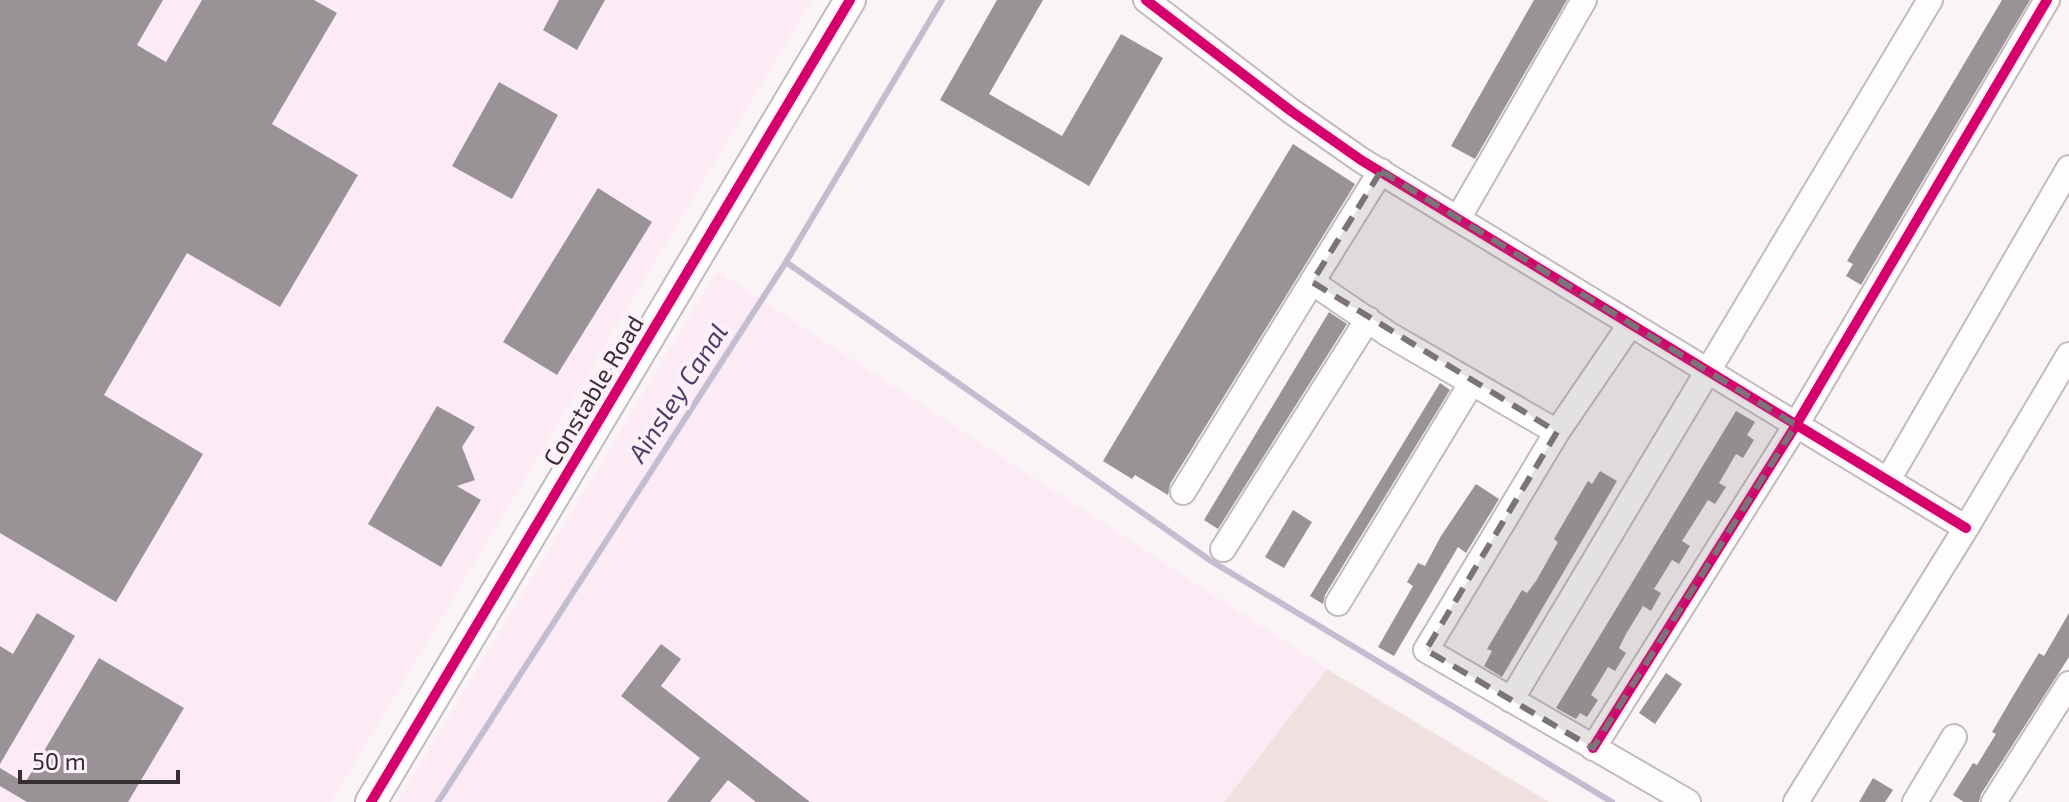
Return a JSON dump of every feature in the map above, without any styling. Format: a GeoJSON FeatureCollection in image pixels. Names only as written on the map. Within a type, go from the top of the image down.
{"type":"FeatureCollection","features":[{"type":"Feature","properties":{"kind":"street","name":"Constable Road"},"geometry":{"type":"LineString","coordinates":[[371,802],[850,0]]}},
{"type":"Feature","properties":{"kind":"street"},"geometry":{"type":"LineString","coordinates":[[1146,0],[1291,111],[1381,171],[1966,528]]}},
{"type":"Feature","properties":{"kind":"street"},"geometry":{"type":"LineString","coordinates":[[1459,217],[1584,0]]}},
{"type":"Feature","properties":{"kind":"street"},"geometry":{"type":"LineString","coordinates":[[1511,700],[1930,0]]}},
{"type":"Feature","properties":{"kind":"street"},"geometry":{"type":"LineString","coordinates":[[1593,748],[1796,425],[2047,0]]}},
{"type":"Feature","properties":{"kind":"street"},"geometry":{"type":"LineString","coordinates":[[1888,480],[2069,168]]}},
{"type":"Feature","properties":{"kind":"street"},"geometry":{"type":"LineString","coordinates":[[1183,492],[1381,171]]}},
{"type":"Feature","properties":{"kind":"street"},"geometry":{"type":"LineString","coordinates":[[1312,282],[1471,384],[1557,432]]}},
{"type":"Feature","properties":{"kind":"street"},"geometry":{"type":"LineString","coordinates":[[1223,549],[1368,319]]}},
{"type":"Feature","properties":{"kind":"street"},"geometry":{"type":"LineString","coordinates":[[1630,325],[1557,432],[1426,650],[1688,802]]}},
{"type":"Feature","properties":{"kind":"street"},"geometry":{"type":"LineString","coordinates":[[1796,802],[2069,355]]}},
{"type":"Feature","properties":{"kind":"street"},"geometry":{"type":"LineString","coordinates":[[1338,603],[1471,384]]}},
{"type":"Feature","properties":{"kind":"street"},"geometry":{"type":"LineString","coordinates":[[1994,802],[2068,686]]}},
{"type":"Feature","properties":{"kind":"street"},"geometry":{"type":"LineString","coordinates":[[1915,802],[1954,737]]}},
{"type":"Feature","properties":{"kind":"highlighted area"},"geometry":{"type":"Polygon","coordinates":[[[1381,171],[1796,425],[1593,748],[1426,650],[1557,432],[1312,282],[1381,171]]]}},
{"type":"Feature","properties":{"kind":"shaded area"},"geometry":{"type":"Polygon","coordinates":[[[0,0],[812,0],[331,802],[0,802],[0,0]]]}},
{"type":"Feature","properties":{"kind":"shaded area"},"geometry":{"type":"Polygon","coordinates":[[[717,271],[1327,669],[1224,802],[397,802],[717,271]]]}},
{"type":"Feature","properties":{"kind":"shaded area"},"geometry":{"type":"Polygon","coordinates":[[[1327,669],[1549,802],[1224,802],[1327,669]]]}},
{"type":"Feature","properties":{"kind":"building"},"geometry":{"type":"Polygon","coordinates":[[[0,0],[163,0],[137,45],[166,62],[202,0],[314,0],[337,13],[272,124],[358,175],[280,307],[187,253],[104,395],[203,454],[116,602],[0,533],[0,0]]]}},
{"type":"Feature","properties":{"kind":"building"},"geometry":{"type":"Polygon","coordinates":[[[559,0],[605,0],[577,50],[543,30],[559,0]]]}},
{"type":"Feature","properties":{"kind":"building"},"geometry":{"type":"Polygon","coordinates":[[[997,0],[1043,0],[989,94],[1062,136],[1121,34],[1163,58],[1089,186],[940,100],[997,0]]]}},
{"type":"Feature","properties":{"kind":"building"},"geometry":{"type":"Polygon","coordinates":[[[1534,0],[1567,0],[1475,159],[1451,146],[1534,0]]]}},
{"type":"Feature","properties":{"kind":"building"},"geometry":{"type":"Polygon","coordinates":[[[2002,0],[2030,0],[1861,285],[1846,276],[1853,264],[1847,261],[2002,0]]]}},
{"type":"Feature","properties":{"kind":"building"},"geometry":{"type":"Polygon","coordinates":[[[499,82],[558,115],[512,199],[452,166],[499,82]]]}},
{"type":"Feature","properties":{"kind":"building"},"geometry":{"type":"Polygon","coordinates":[[[1293,144],[1355,184],[1170,484],[1168,495],[1135,475],[1132,479],[1103,461],[1293,144]]]}},
{"type":"Feature","properties":{"kind":"building"},"geometry":{"type":"Polygon","coordinates":[[[598,188],[652,222],[557,375],[503,342],[598,188]]]}},
{"type":"Feature","properties":{"kind":"building"},"geometry":{"type":"Polygon","coordinates":[[[1329,312],[1347,324],[1218,529],[1204,520],[1329,312]]]}},
{"type":"Feature","properties":{"kind":"building"},"geometry":{"type":"Polygon","coordinates":[[[1440,383],[1450,390],[1325,595],[1323,604],[1310,596],[1440,383]]]}},
{"type":"Feature","properties":{"kind":"building"},"geometry":{"type":"Polygon","coordinates":[[[437,406],[475,427],[462,447],[475,480],[457,486],[481,500],[441,567],[368,524],[437,406]]]}},
{"type":"Feature","properties":{"kind":"building"},"geometry":{"type":"Polygon","coordinates":[[[1736,411],[1755,422],[1747,435],[1754,440],[1743,458],[1736,454],[1719,483],[1726,487],[1715,504],[1708,500],[1682,541],[1690,546],[1679,564],[1672,560],[1654,589],[1661,593],[1651,611],[1643,606],[1626,634],[1619,648],[1626,653],[1615,671],[1608,667],[1591,695],[1598,700],[1587,717],[1580,713],[1576,719],[1556,708],[1736,411]]]}},
{"type":"Feature","properties":{"kind":"building"},"geometry":{"type":"Polygon","coordinates":[[[1600,471],[1617,481],[1502,677],[1484,666],[1492,651],[1487,649],[1522,590],[1527,593],[1536,581],[1558,542],[1554,539],[1588,481],[1592,484],[1600,471]]]}},
{"type":"Feature","properties":{"kind":"building"},"geometry":{"type":"Polygon","coordinates":[[[1476,484],[1499,499],[1466,553],[1458,547],[1394,656],[1378,647],[1413,586],[1407,582],[1418,563],[1425,566],[1476,484]]]}},
{"type":"Feature","properties":{"kind":"building"},"geometry":{"type":"Polygon","coordinates":[[[1293,510],[1312,522],[1284,568],[1265,557],[1293,510]]]}},
{"type":"Feature","properties":{"kind":"building"},"geometry":{"type":"Polygon","coordinates":[[[37,613],[75,636],[0,764],[0,646],[13,654],[37,613]]]}},
{"type":"Feature","properties":{"kind":"building"},"geometry":{"type":"Polygon","coordinates":[[[2069,613],[2069,657],[1981,794],[1979,802],[1964,802],[1953,795],[1973,763],[1977,765],[1996,734],[1992,732],[2039,653],[2044,656],[2069,613]]]}},
{"type":"Feature","properties":{"kind":"building"},"geometry":{"type":"Polygon","coordinates":[[[661,644],[681,659],[661,686],[810,802],[756,802],[728,780],[710,802],[667,802],[700,758],[621,696],[661,644]]]}},
{"type":"Feature","properties":{"kind":"building"},"geometry":{"type":"Polygon","coordinates":[[[99,658],[184,708],[128,802],[27,802],[0,786],[0,768],[25,783],[99,658]]]}},
{"type":"Feature","properties":{"kind":"building"},"geometry":{"type":"Polygon","coordinates":[[[1666,673],[1682,684],[1655,724],[1639,713],[1666,673]]]}},
{"type":"Feature","properties":{"kind":"building"},"geometry":{"type":"Polygon","coordinates":[[[1873,778],[1893,790],[1885,802],[1859,802],[1873,778]]]}},
{"type":"Feature","properties":{"kind":"waterway","name":"Ainsley Canal"},"geometry":{"type":"LineString","coordinates":[[438,802],[786,262],[942,0]]}},
{"type":"Feature","properties":{"kind":"waterway"},"geometry":{"type":"LineString","coordinates":[[786,262],[1211,561],[1612,802]]}},
{"type":"Feature","properties":{"kind":"cycle path"},"geometry":{"type":"LineString","coordinates":[[371,802],[850,0]]}},
{"type":"Feature","properties":{"kind":"cycle path"},"geometry":{"type":"LineString","coordinates":[[1146,0],[1291,111],[1361,160],[1966,528]]}},
{"type":"Feature","properties":{"kind":"cycle path"},"geometry":{"type":"LineString","coordinates":[[1593,748],[1796,425],[2047,0]]}}]}
